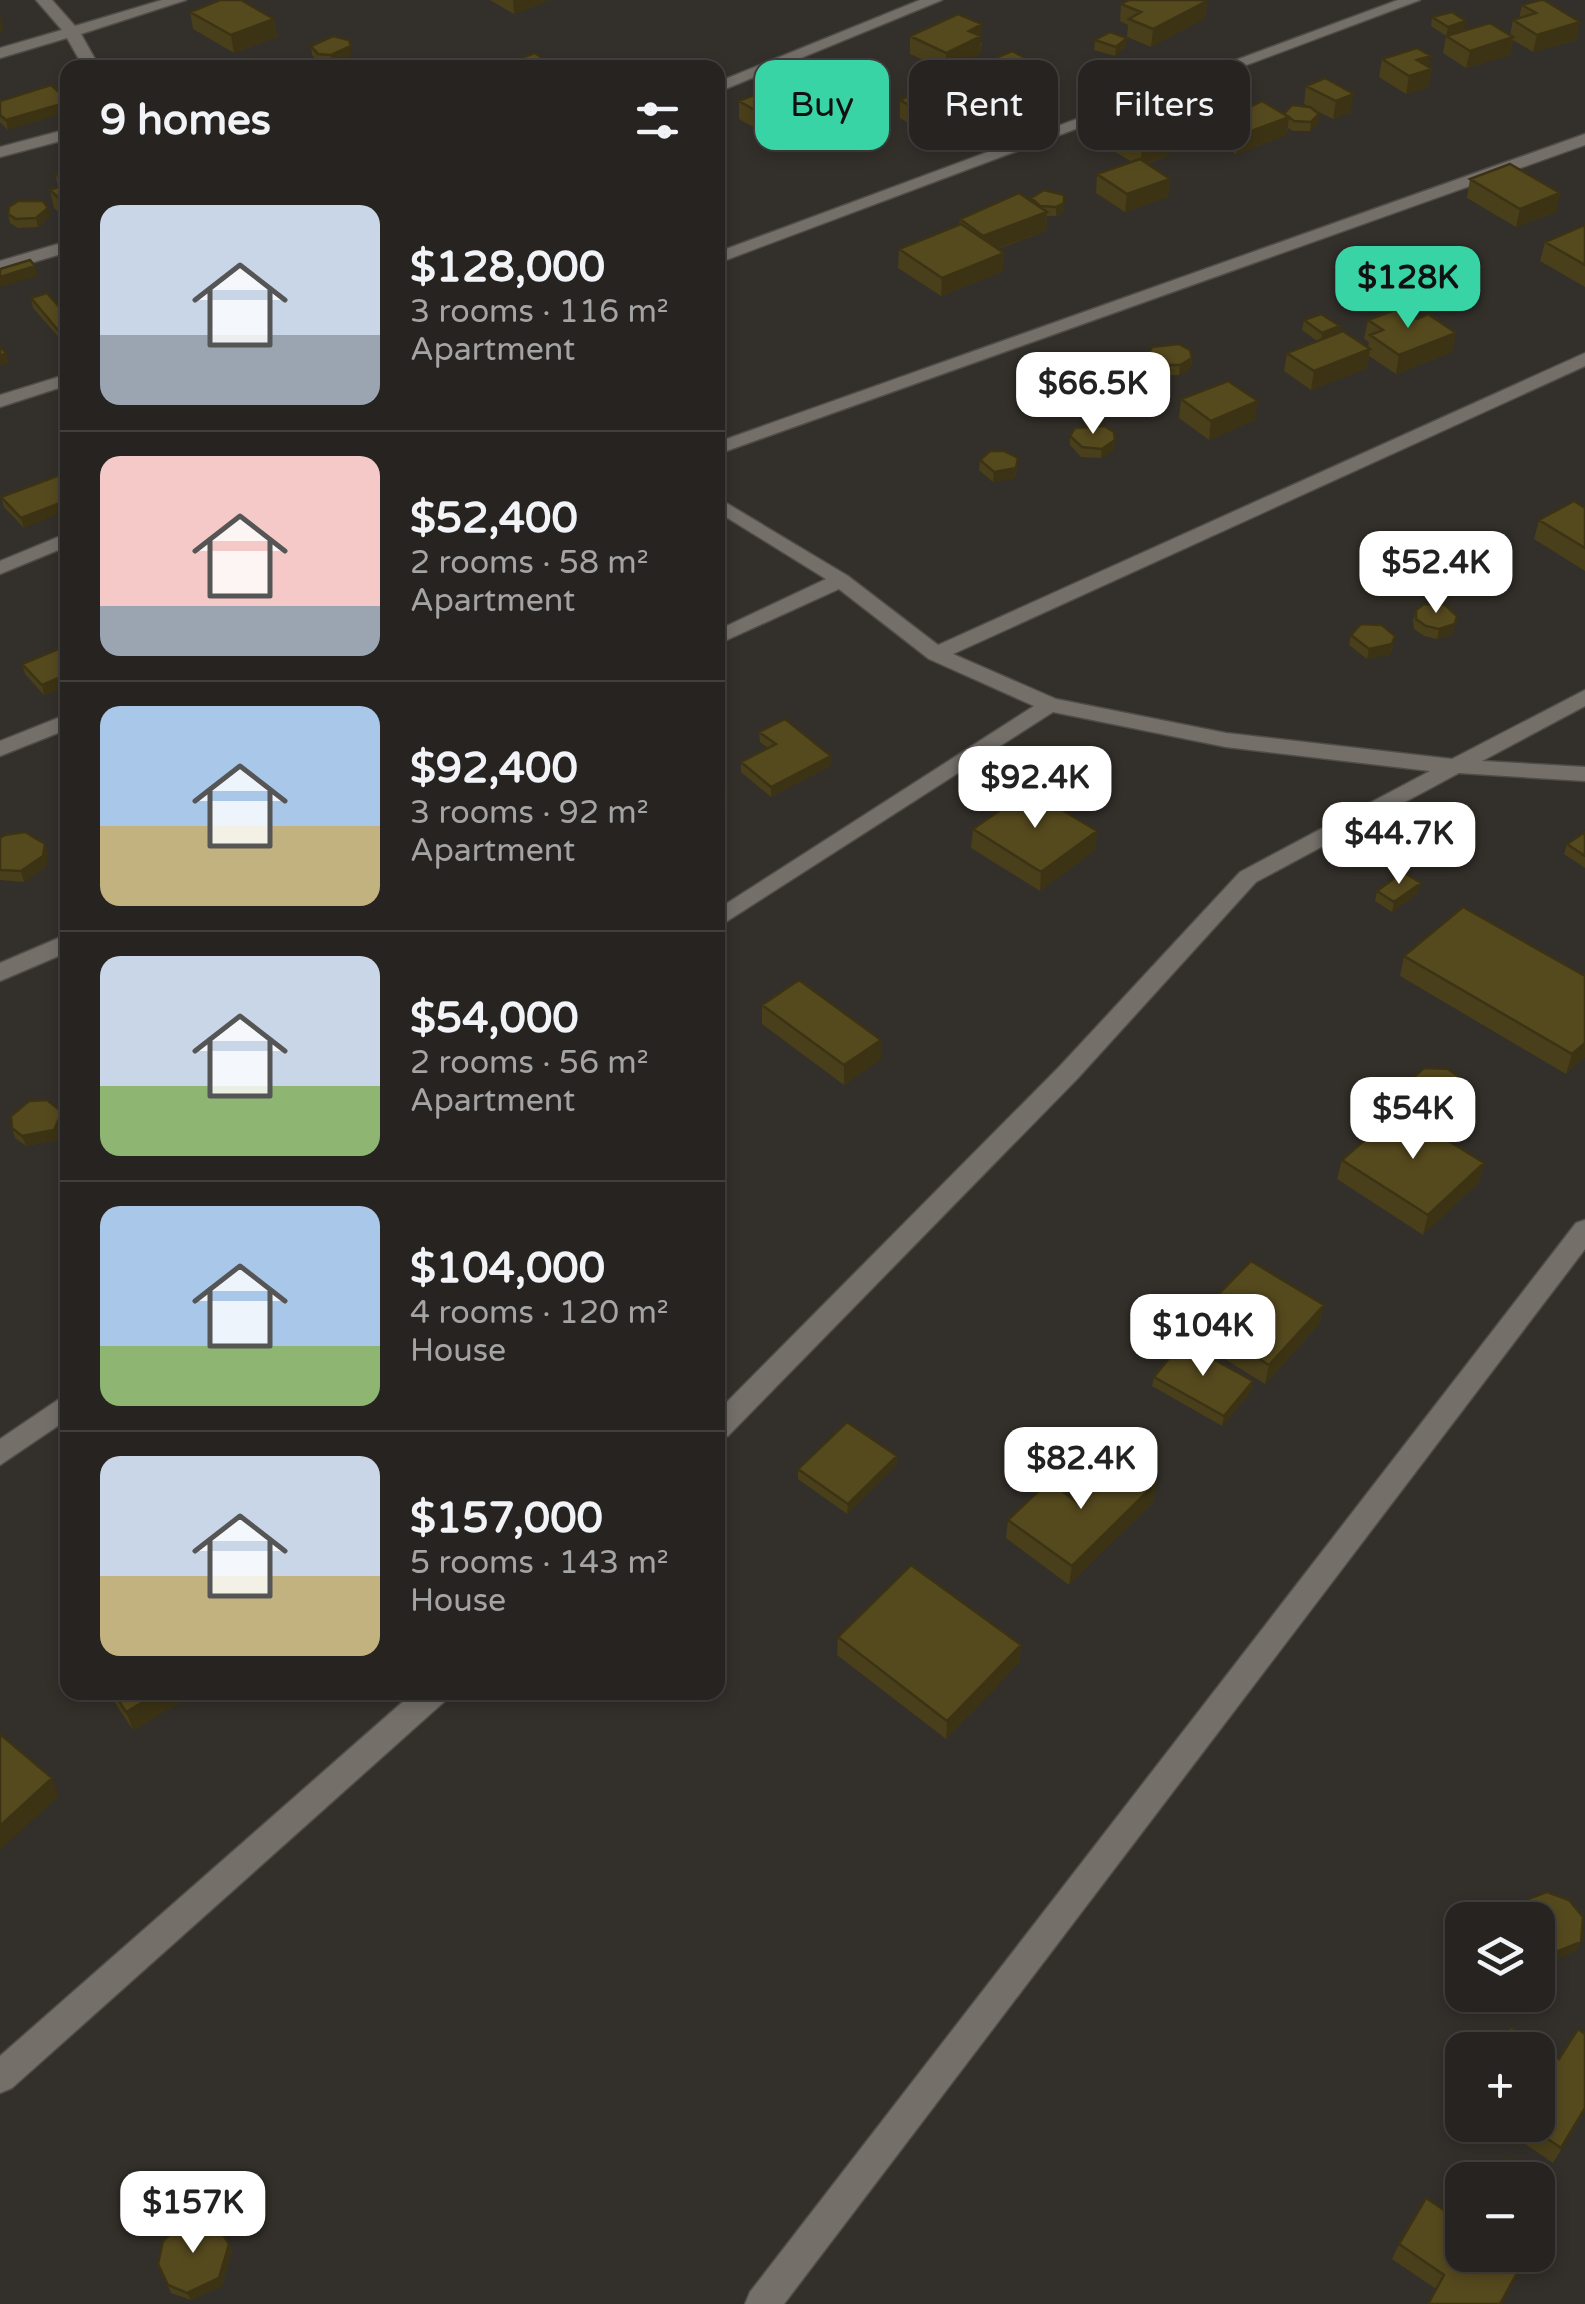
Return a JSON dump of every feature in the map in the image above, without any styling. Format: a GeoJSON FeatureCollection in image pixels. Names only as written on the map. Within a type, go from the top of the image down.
{"type":"FeatureCollection","features":[{"type":"Feature","properties":{"kind":"street"},"geometry":{"type":"LineString","coordinates":[[44,0],[72,32],[88,60]]}},
{"type":"Feature","properties":{"kind":"street"},"geometry":{"type":"LineString","coordinates":[[0,53],[178,0]]}},
{"type":"Feature","properties":{"kind":"street"},"geometry":{"type":"LineString","coordinates":[[725,85],[934,0]]}},
{"type":"Feature","properties":{"kind":"street"},"geometry":{"type":"LineString","coordinates":[[725,255],[1412,0]]}},
{"type":"Feature","properties":{"kind":"street"},"geometry":{"type":"LineString","coordinates":[[0,152],[60,136]]}},
{"type":"Feature","properties":{"kind":"street"},"geometry":{"type":"LineString","coordinates":[[725,446],[1585,139]]}},
{"type":"Feature","properties":{"kind":"street"},"geometry":{"type":"LineString","coordinates":[[0,267],[60,248]]}},
{"type":"Feature","properties":{"kind":"street"},"geometry":{"type":"LineString","coordinates":[[936,654],[1585,359]]}},
{"type":"Feature","properties":{"kind":"street"},"geometry":{"type":"LineString","coordinates":[[0,401],[60,382]]}},
{"type":"Feature","properties":{"kind":"street"},"geometry":{"type":"LineString","coordinates":[[725,508],[840,580],[936,654],[1050,705],[1226,740],[1452,766],[1585,774]]}},
{"type":"Feature","properties":{"kind":"street"},"geometry":{"type":"LineString","coordinates":[[0,568],[60,543]]}},
{"type":"Feature","properties":{"kind":"street"},"geometry":{"type":"LineString","coordinates":[[725,635],[840,580]]}},
{"type":"Feature","properties":{"kind":"street"},"geometry":{"type":"LineString","coordinates":[[725,1421],[1069,1072],[1248,877],[1585,698]]}},
{"type":"Feature","properties":{"kind":"street"},"geometry":{"type":"LineString","coordinates":[[725,914],[1050,705]]}},
{"type":"Feature","properties":{"kind":"street"},"geometry":{"type":"LineString","coordinates":[[0,749],[60,723]]}},
{"type":"Feature","properties":{"kind":"street"},"geometry":{"type":"LineString","coordinates":[[0,973],[60,946]]}},
{"type":"Feature","properties":{"kind":"street"},"geometry":{"type":"LineString","coordinates":[[762,2304],[1585,1230]]}},
{"type":"Feature","properties":{"kind":"street"},"geometry":{"type":"LineString","coordinates":[[0,1454],[60,1410]]}},
{"type":"Feature","properties":{"kind":"street"},"geometry":{"type":"LineString","coordinates":[[0,2077],[425,1700]]}},
{"type":"Feature","properties":{"kind":"building"},"geometry":{"type":"Polygon","coordinates":[[[220,0],[241,0],[274,19],[231,35],[190,12],[220,0]]]}},
{"type":"Feature","properties":{"kind":"building"},"geometry":{"type":"Polygon","coordinates":[[[1129,0],[1207,1],[1153,29],[1129,19],[1141,12],[1121,4],[1129,0]]]}},
{"type":"Feature","properties":{"kind":"building"},"geometry":{"type":"Polygon","coordinates":[[[1540,0],[1580,22],[1537,35],[1513,20],[1536,13],[1522,5],[1540,0]]]}},
{"type":"Feature","properties":{"kind":"building"},"geometry":{"type":"Polygon","coordinates":[[[1452,12],[1466,21],[1448,27],[1432,17],[1452,12]]]}},
{"type":"Feature","properties":{"kind":"building"},"geometry":{"type":"Polygon","coordinates":[[[958,14],[982,24],[969,31],[981,36],[946,53],[910,36],[958,14]]]}},
{"type":"Feature","properties":{"kind":"building"},"geometry":{"type":"Polygon","coordinates":[[[1490,23],[1513,37],[1470,51],[1446,36],[1490,23]]]}},
{"type":"Feature","properties":{"kind":"building"},"geometry":{"type":"Polygon","coordinates":[[[1110,32],[1127,38],[1116,47],[1095,40],[1110,32]]]}},
{"type":"Feature","properties":{"kind":"building"},"geometry":{"type":"Polygon","coordinates":[[[333,36],[349,40],[351,46],[331,55],[318,54],[311,46],[333,36]]]}},
{"type":"Feature","properties":{"kind":"building"},"geometry":{"type":"Polygon","coordinates":[[[1417,48],[1431,56],[1417,60],[1432,69],[1409,76],[1382,59],[1417,48]]]}},
{"type":"Feature","properties":{"kind":"building"},"geometry":{"type":"Polygon","coordinates":[[[1012,51],[1029,60],[990,60],[1012,51]]]}},
{"type":"Feature","properties":{"kind":"building"},"geometry":{"type":"Polygon","coordinates":[[[535,53],[545,60],[515,60],[535,53]]]}},
{"type":"Feature","properties":{"kind":"building"},"geometry":{"type":"Polygon","coordinates":[[[1325,78],[1354,94],[1336,101],[1306,86],[1325,78]]]}},
{"type":"Feature","properties":{"kind":"building"},"geometry":{"type":"Polygon","coordinates":[[[51,85],[60,93],[60,104],[6,120],[0,115],[0,101],[51,85]]]}},
{"type":"Feature","properties":{"kind":"building"},"geometry":{"type":"Polygon","coordinates":[[[755,95],[755,110],[739,101],[755,95]]]}},
{"type":"Feature","properties":{"kind":"building"},"geometry":{"type":"Polygon","coordinates":[[[1262,101],[1289,117],[1250,132],[1250,107],[1262,101]]]}},
{"type":"Feature","properties":{"kind":"building"},"geometry":{"type":"Polygon","coordinates":[[[1292,105],[1310,107],[1319,114],[1311,122],[1294,121],[1284,114],[1292,105]]]}},
{"type":"Feature","properties":{"kind":"building"},"geometry":{"type":"Polygon","coordinates":[[[1140,159],[1170,179],[1127,194],[1097,174],[1140,159]]]}},
{"type":"Feature","properties":{"kind":"building"},"geometry":{"type":"Polygon","coordinates":[[[1510,164],[1560,193],[1520,209],[1470,179],[1510,164]]]}},
{"type":"Feature","properties":{"kind":"building"},"geometry":{"type":"Polygon","coordinates":[[[60,186],[60,199],[50,190],[60,186]]]}},
{"type":"Feature","properties":{"kind":"building"},"geometry":{"type":"Polygon","coordinates":[[[1044,190],[1064,195],[1064,203],[1040,206],[1031,198],[1044,190]]]}},
{"type":"Feature","properties":{"kind":"building"},"geometry":{"type":"Polygon","coordinates":[[[1019,193],[1047,212],[983,236],[960,219],[1019,193]]]}},
{"type":"Feature","properties":{"kind":"building"},"geometry":{"type":"Polygon","coordinates":[[[18,201],[43,201],[48,208],[36,218],[16,219],[8,214],[9,207],[18,201]]]}},
{"type":"Feature","properties":{"kind":"building"},"geometry":{"type":"Polygon","coordinates":[[[961,224],[1004,253],[942,278],[899,249],[961,224]]]}},
{"type":"Feature","properties":{"kind":"building"},"geometry":{"type":"Polygon","coordinates":[[[1585,225],[1585,265],[1545,242],[1585,225]]]}},
{"type":"Feature","properties":{"kind":"building"},"geometry":{"type":"Polygon","coordinates":[[[30,260],[35,266],[0,277],[0,269],[30,260]]]}},
{"type":"Feature","properties":{"kind":"building"},"geometry":{"type":"Polygon","coordinates":[[[47,293],[60,308],[60,333],[31,298],[47,293]]]}},
{"type":"Feature","properties":{"kind":"building"},"geometry":{"type":"Polygon","coordinates":[[[1400,308],[1417,319],[1428,314],[1456,333],[1399,355],[1370,335],[1383,330],[1368,320],[1400,308]]]}},
{"type":"Feature","properties":{"kind":"building"},"geometry":{"type":"Polygon","coordinates":[[[1321,314],[1340,326],[1322,333],[1304,320],[1321,314]]]}},
{"type":"Feature","properties":{"kind":"building"},"geometry":{"type":"Polygon","coordinates":[[[1343,331],[1370,349],[1314,371],[1287,353],[1343,331]]]}},
{"type":"Feature","properties":{"kind":"building"},"geometry":{"type":"Polygon","coordinates":[[[1179,344],[1190,350],[1192,358],[1180,365],[1161,365],[1148,355],[1152,347],[1179,344]]]}},
{"type":"Feature","properties":{"kind":"building"},"geometry":{"type":"Polygon","coordinates":[[[1088,368],[1108,384],[1084,393],[1064,376],[1088,368]]]}},
{"type":"Feature","properties":{"kind":"building"},"geometry":{"type":"Polygon","coordinates":[[[1228,381],[1258,401],[1211,421],[1181,399],[1228,381]]]}},
{"type":"Feature","properties":{"kind":"building"},"geometry":{"type":"Polygon","coordinates":[[[1104,426],[1114,432],[1115,440],[1102,449],[1082,447],[1070,436],[1075,428],[1104,426]]]}},
{"type":"Feature","properties":{"kind":"building"},"geometry":{"type":"Polygon","coordinates":[[[990,451],[1004,451],[1018,458],[1016,468],[994,472],[980,460],[990,451]]]}},
{"type":"Feature","properties":{"kind":"building"},"geometry":{"type":"Polygon","coordinates":[[[60,475],[60,503],[21,518],[1,497],[60,475]]]}},
{"type":"Feature","properties":{"kind":"building"},"geometry":{"type":"Polygon","coordinates":[[[1574,501],[1585,508],[1585,548],[1539,520],[1574,501]]]}},
{"type":"Feature","properties":{"kind":"building"},"geometry":{"type":"Polygon","coordinates":[[[1424,604],[1445,605],[1457,616],[1455,624],[1439,629],[1426,626],[1416,619],[1416,610],[1424,604]]]}},
{"type":"Feature","properties":{"kind":"building"},"geometry":{"type":"Polygon","coordinates":[[[1361,624],[1382,625],[1395,636],[1392,644],[1369,649],[1351,635],[1361,624]]]}},
{"type":"Feature","properties":{"kind":"building"},"geometry":{"type":"Polygon","coordinates":[[[60,648],[60,677],[42,685],[22,664],[60,648]]]}},
{"type":"Feature","properties":{"kind":"building"},"geometry":{"type":"Polygon","coordinates":[[[785,719],[831,756],[771,787],[741,762],[776,744],[759,732],[785,719]]]}},
{"type":"Feature","properties":{"kind":"building"},"geometry":{"type":"Polygon","coordinates":[[[1029,790],[1097,831],[1041,872],[973,829],[1029,790]]]}},
{"type":"Feature","properties":{"kind":"building"},"geometry":{"type":"Polygon","coordinates":[[[25,832],[45,844],[43,856],[21,871],[0,870],[0,838],[25,832]]]}},
{"type":"Feature","properties":{"kind":"building"},"geometry":{"type":"Polygon","coordinates":[[[1585,832],[1585,856],[1567,844],[1585,832]]]}},
{"type":"Feature","properties":{"kind":"building"},"geometry":{"type":"Polygon","coordinates":[[[1403,872],[1421,883],[1394,902],[1377,891],[1403,872]]]}},
{"type":"Feature","properties":{"kind":"building"},"geometry":{"type":"Polygon","coordinates":[[[1463,907],[1585,976],[1585,1043],[1572,1054],[1404,956],[1463,907]]]}},
{"type":"Feature","properties":{"kind":"building"},"geometry":{"type":"Polygon","coordinates":[[[799,980],[881,1040],[844,1065],[762,1005],[799,980]]]}},
{"type":"Feature","properties":{"kind":"building"},"geometry":{"type":"Polygon","coordinates":[[[1424,1068],[1448,1069],[1462,1079],[1461,1096],[1450,1103],[1434,1102],[1416,1089],[1414,1077],[1424,1068]]]}},
{"type":"Feature","properties":{"kind":"building"},"geometry":{"type":"Polygon","coordinates":[[[47,1100],[60,1110],[54,1130],[22,1136],[12,1128],[11,1116],[29,1101],[47,1100]]]}},
{"type":"Feature","properties":{"kind":"building"},"geometry":{"type":"Polygon","coordinates":[[[1399,1110],[1484,1163],[1428,1215],[1342,1160],[1399,1110]]]}},
{"type":"Feature","properties":{"kind":"building"},"geometry":{"type":"Polygon","coordinates":[[[1251,1261],[1324,1305],[1269,1365],[1194,1319],[1251,1261]]]}},
{"type":"Feature","properties":{"kind":"building"},"geometry":{"type":"Polygon","coordinates":[[[1182,1342],[1253,1381],[1224,1416],[1154,1377],[1182,1342]]]}},
{"type":"Feature","properties":{"kind":"building"},"geometry":{"type":"Polygon","coordinates":[[[847,1422],[897,1456],[848,1504],[798,1469],[847,1422]]]}},
{"type":"Feature","properties":{"kind":"building"},"geometry":{"type":"Polygon","coordinates":[[[1123,1460],[1156,1483],[1072,1566],[1008,1520],[1049,1481],[1078,1503],[1123,1460]]]}},
{"type":"Feature","properties":{"kind":"building"},"geometry":{"type":"Polygon","coordinates":[[[911,1565],[1021,1645],[947,1721],[838,1637],[911,1565]]]}},
{"type":"Feature","properties":{"kind":"building"},"geometry":{"type":"Polygon","coordinates":[[[118,1700],[146,1700],[126,1712],[118,1700]]]}},
{"type":"Feature","properties":{"kind":"building"},"geometry":{"type":"Polygon","coordinates":[[[0,1734],[52,1778],[0,1826],[0,1734]]]}},
{"type":"Feature","properties":{"kind":"building"},"geometry":{"type":"Polygon","coordinates":[[[1547,1892],[1569,1900],[1583,1917],[1581,1942],[1555,1952],[1555,1902],[1527,1902],[1547,1892]]]}},
{"type":"Feature","properties":{"kind":"building"},"geometry":{"type":"Polygon","coordinates":[[[1578,2029],[1585,2034],[1585,2108],[1561,2148],[1552,2142],[1555,2056],[1559,2059],[1578,2029]]]}},
{"type":"Feature","properties":{"kind":"building"},"geometry":{"type":"Polygon","coordinates":[[[1426,2198],[1445,2211],[1445,2272],[1518,2272],[1500,2304],[1428,2304],[1444,2275],[1399,2244],[1426,2198]]]}},
{"type":"Feature","properties":{"kind":"building"},"geometry":{"type":"Polygon","coordinates":[[[182,2223],[217,2225],[229,2244],[219,2278],[187,2293],[168,2285],[158,2264],[163,2241],[182,2223]]]}}]}
